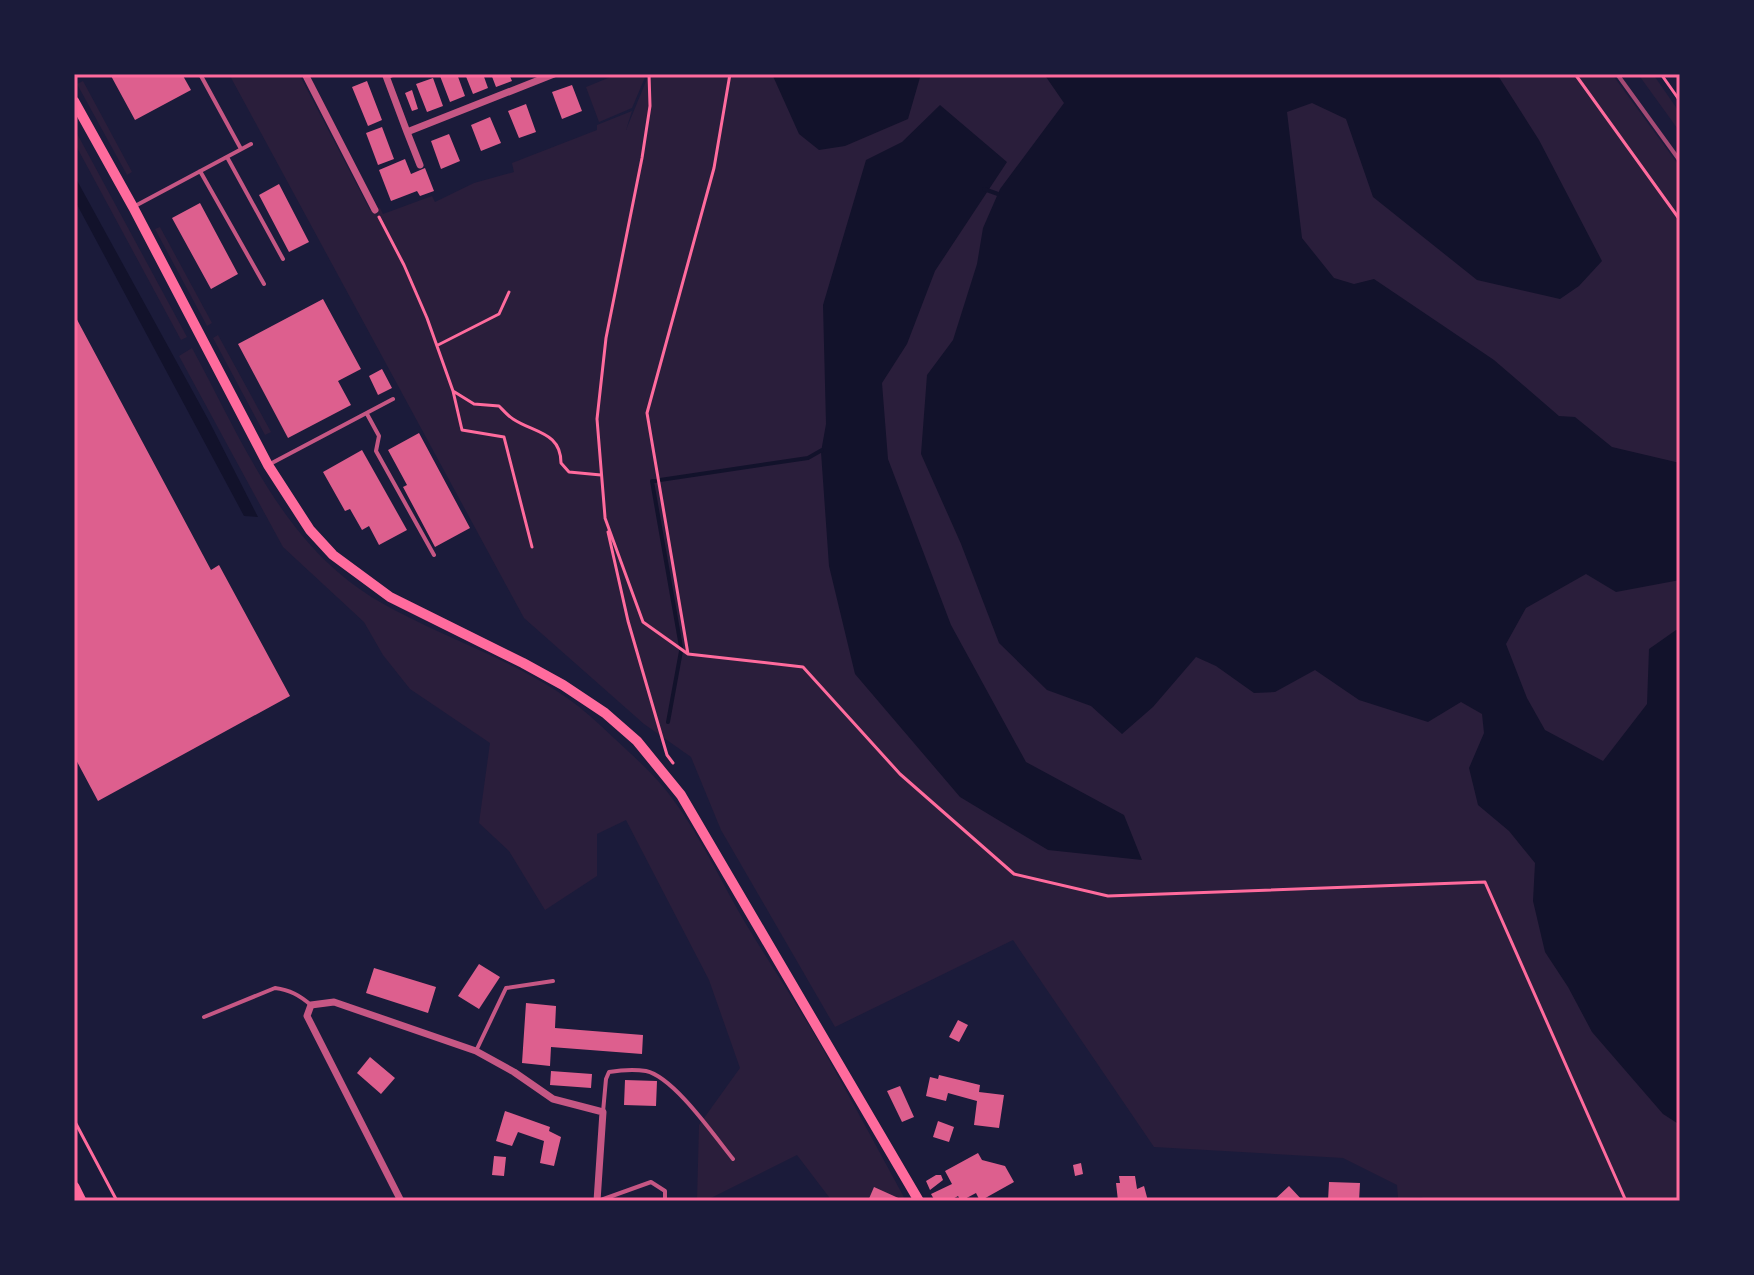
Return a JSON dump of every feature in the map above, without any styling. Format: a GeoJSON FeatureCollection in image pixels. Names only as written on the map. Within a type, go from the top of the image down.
{"type":"FeatureCollection","features":[{"type":"Feature","properties":{"kind":"main road"},"geometry":{"type":"LineString","coordinates":[[74,101],[268,465],[310,530],[333,555],[361,577],[423,615],[550,677],[605,713],[637,741],[681,795],[919,1201]]}},
{"type":"Feature","properties":{"kind":"main road"},"geometry":{"type":"LineString","coordinates":[[74,1187],[81,1201]]}},
{"type":"Feature","properties":{"kind":"street"},"geometry":{"type":"LineString","coordinates":[[305,74],[375,210]]}},
{"type":"Feature","properties":{"kind":"street"},"geometry":{"type":"LineString","coordinates":[[391,74],[386,76],[420,165]]}},
{"type":"Feature","properties":{"kind":"street"},"geometry":{"type":"LineString","coordinates":[[407,132],[554,74]]}},
{"type":"Feature","properties":{"kind":"street"},"geometry":{"type":"LineString","coordinates":[[401,1201],[307,1016],[311,1005],[334,1002],[476,1051],[553,1099],[603,1112],[597,1201]]}},
{"type":"Feature","properties":{"kind":"lane"},"geometry":{"type":"LineString","coordinates":[[200,74],[241,149]]}},
{"type":"Feature","properties":{"kind":"lane"},"geometry":{"type":"LineString","coordinates":[[133,207],[251,144]]}},
{"type":"Feature","properties":{"kind":"lane"},"geometry":{"type":"LineString","coordinates":[[227,157],[283,259]]}},
{"type":"Feature","properties":{"kind":"lane"},"geometry":{"type":"LineString","coordinates":[[200,171],[264,284]]}},
{"type":"Feature","properties":{"kind":"lane"},"geometry":{"type":"LineString","coordinates":[[268,465],[393,399]]}},
{"type":"Feature","properties":{"kind":"lane"},"geometry":{"type":"LineString","coordinates":[[367,414],[379,436],[376,451],[434,555]]}},
{"type":"Feature","properties":{"kind":"lane"},"geometry":{"type":"LineString","coordinates":[[476,1051],[506,988],[553,981]]}},
{"type":"Feature","properties":{"kind":"lane"},"geometry":{"type":"LineString","coordinates":[[204,1017],[275,988],[300,995],[311,1005]]}},
{"type":"Feature","properties":{"kind":"lane"},"geometry":{"type":"LineString","coordinates":[[603,1112],[609,1072],[650,1072],[672,1087],[733,1159]]}},
{"type":"Feature","properties":{"kind":"lane"},"geometry":{"type":"LineString","coordinates":[[597,1201],[651,1182],[665,1191],[665,1201]]}},
{"type":"Feature","properties":{"kind":"path"},"geometry":{"type":"LineString","coordinates":[[649,74],[650,106],[606,338],[597,419],[605,518],[628,621],[667,755]]}},
{"type":"Feature","properties":{"kind":"path"},"geometry":{"type":"LineString","coordinates":[[688,654],[647,413],[714,168],[730,74]]}},
{"type":"Feature","properties":{"kind":"path"},"geometry":{"type":"LineString","coordinates":[[1575,74],[1680,220]]}},
{"type":"Feature","properties":{"kind":"path"},"geometry":{"type":"LineString","coordinates":[[1661,74],[1680,101]]}},
{"type":"Feature","properties":{"kind":"path"},"geometry":{"type":"LineString","coordinates":[[375,210],[404,265],[438,345],[462,430],[504,437],[532,547]]}},
{"type":"Feature","properties":{"kind":"path"},"geometry":{"type":"LineString","coordinates":[[438,345],[499,314],[509,292]]}},
{"type":"Feature","properties":{"kind":"path"},"geometry":{"type":"LineString","coordinates":[[453,391],[474,404],[499,406],[512,419],[551,437],[561,452],[561,463],[569,472],[601,475]]}},
{"type":"Feature","properties":{"kind":"path"},"geometry":{"type":"LineString","coordinates":[[605,518],[643,622],[688,654],[803,667],[900,774],[1014,874],[1108,896],[1485,882],[1626,1201]]}},
{"type":"Feature","properties":{"kind":"path"},"geometry":{"type":"LineString","coordinates":[[74,1120],[117,1201]]}},
{"type":"Feature","properties":{"kind":"shaded area"},"geometry":{"type":"Polygon","coordinates":[[[229,74],[299,74],[370,210],[380,208],[383,214],[432,196],[435,202],[474,183],[514,172],[512,163],[597,130],[597,125],[632,111],[626,130],[649,74],[1612,74],[1680,167],[1680,1201],[1429,1201],[1421,1197],[1398,1198],[1397,1185],[1343,1158],[1154,1147],[1013,940],[835,1027],[721,830],[691,757],[644,724],[524,618],[229,74]]]}},
{"type":"Feature","properties":{"kind":"shaded area"},"geometry":{"type":"Polygon","coordinates":[[[618,74],[646,75],[632,108],[599,122],[586,87],[618,74]]]}},
{"type":"Feature","properties":{"kind":"shaded area"},"geometry":{"type":"Polygon","coordinates":[[[772,74],[921,74],[908,119],[845,146],[819,150],[799,134],[772,74]]]}},
{"type":"Feature","properties":{"kind":"shaded area"},"geometry":{"type":"Polygon","coordinates":[[[1044,74],[1497,74],[1539,140],[1602,261],[1579,286],[1560,299],[1477,280],[1373,197],[1346,119],[1312,103],[1287,112],[1302,238],[1334,278],[1354,284],[1374,279],[1494,360],[1559,416],[1575,417],[1612,447],[1680,463],[1680,580],[1616,592],[1586,574],[1526,608],[1506,644],[1527,698],[1545,730],[1603,761],[1647,704],[1649,649],[1680,630],[1680,1125],[1663,1114],[1592,1032],[1545,952],[1533,901],[1535,863],[1509,831],[1478,805],[1469,768],[1484,733],[1482,714],[1461,702],[1428,722],[1359,700],[1315,670],[1275,692],[1254,693],[1216,666],[1196,657],[1153,707],[1122,734],[1091,706],[1047,690],[999,643],[961,544],[921,454],[927,375],[953,340],[977,264],[983,228],[1000,189],[1064,103],[1044,74]]]}},
{"type":"Feature","properties":{"kind":"shaded area"},"geometry":{"type":"Polygon","coordinates":[[[1638,74],[1653,74],[1680,113],[1680,132],[1638,74]]]}},
{"type":"Feature","properties":{"kind":"shaded area"},"geometry":{"type":"Polygon","coordinates":[[[83,81],[132,172],[127,175],[77,84],[83,81]]]}},
{"type":"Feature","properties":{"kind":"shaded area"},"geometry":{"type":"Polygon","coordinates":[[[940,105],[1007,162],[935,271],[907,344],[882,383],[888,459],[951,625],[1026,762],[1124,815],[1142,860],[1048,850],[960,797],[855,674],[829,566],[821,452],[826,424],[823,305],[866,160],[902,142],[940,105]]]}},
{"type":"Feature","properties":{"kind":"shaded area"},"geometry":{"type":"Polygon","coordinates":[[[74,128],[187,337],[181,340],[74,142],[74,128]]]}},
{"type":"Feature","properties":{"kind":"shaded area"},"geometry":{"type":"Polygon","coordinates":[[[74,175],[258,517],[244,516],[74,199],[74,175]]]}},
{"type":"Feature","properties":{"kind":"shaded area"},"geometry":{"type":"Polygon","coordinates":[[[160,227],[212,323],[207,326],[155,229],[160,227]]]}},
{"type":"Feature","properties":{"kind":"shaded area"},"geometry":{"type":"Polygon","coordinates":[[[218,335],[271,432],[265,435],[213,338],[218,335]]]}},
{"type":"Feature","properties":{"kind":"shaded area"},"geometry":{"type":"Polygon","coordinates":[[[192,348],[248,455],[291,522],[317,552],[346,579],[380,602],[523,671],[576,704],[665,789],[689,822],[749,929],[816,1037],[906,1201],[832,1201],[797,1155],[705,1201],[697,1201],[699,1125],[740,1068],[709,980],[626,820],[597,834],[597,876],[545,910],[509,851],[479,823],[490,743],[410,689],[383,655],[364,622],[283,547],[179,356],[192,348]]]}},
{"type":"Feature","properties":{"kind":"building"},"geometry":{"type":"Polygon","coordinates":[[[110,74],[182,74],[191,90],[135,120],[110,74]]]}},
{"type":"Feature","properties":{"kind":"building"},"geometry":{"type":"Polygon","coordinates":[[[457,74],[465,96],[450,102],[440,76],[457,74]]]}},
{"type":"Feature","properties":{"kind":"building"},"geometry":{"type":"Polygon","coordinates":[[[465,74],[483,74],[488,88],[473,94],[465,74]]]}},
{"type":"Feature","properties":{"kind":"building"},"geometry":{"type":"Polygon","coordinates":[[[491,74],[509,74],[512,81],[496,87],[491,74]]]}},
{"type":"Feature","properties":{"kind":"building"},"geometry":{"type":"Polygon","coordinates":[[[433,78],[443,106],[427,112],[416,84],[433,78]]]}},
{"type":"Feature","properties":{"kind":"building"},"geometry":{"type":"Polygon","coordinates":[[[367,81],[382,120],[368,126],[352,87],[367,81]]]}},
{"type":"Feature","properties":{"kind":"building"},"geometry":{"type":"Polygon","coordinates":[[[572,85],[582,111],[562,119],[552,92],[572,85]]]}},
{"type":"Feature","properties":{"kind":"building"},"geometry":{"type":"Polygon","coordinates":[[[412,90],[418,109],[412,111],[405,93],[412,90]]]}},
{"type":"Feature","properties":{"kind":"building"},"geometry":{"type":"Polygon","coordinates":[[[526,104],[536,132],[519,138],[508,111],[526,104]]]}},
{"type":"Feature","properties":{"kind":"building"},"geometry":{"type":"Polygon","coordinates":[[[490,117],[501,143],[481,151],[471,125],[490,117]]]}},
{"type":"Feature","properties":{"kind":"building"},"geometry":{"type":"Polygon","coordinates":[[[382,127],[394,159],[378,165],[366,133],[382,127]]]}},
{"type":"Feature","properties":{"kind":"building"},"geometry":{"type":"Polygon","coordinates":[[[449,134],[460,161],[441,169],[431,141],[449,134]]]}},
{"type":"Feature","properties":{"kind":"building"},"geometry":{"type":"Polygon","coordinates":[[[405,159],[411,174],[425,168],[434,191],[420,196],[417,191],[391,201],[379,170],[405,159]]]}},
{"type":"Feature","properties":{"kind":"building"},"geometry":{"type":"Polygon","coordinates":[[[279,184],[309,242],[289,252],[259,195],[279,184]]]}},
{"type":"Feature","properties":{"kind":"building"},"geometry":{"type":"Polygon","coordinates":[[[200,203],[238,274],[211,289],[172,218],[200,203]]]}},
{"type":"Feature","properties":{"kind":"building"},"geometry":{"type":"Polygon","coordinates":[[[323,299],[361,369],[338,381],[351,405],[288,438],[238,344],[323,299]]]}},
{"type":"Feature","properties":{"kind":"building"},"geometry":{"type":"Polygon","coordinates":[[[74,314],[211,570],[219,565],[290,696],[98,801],[74,756],[74,314]]]}},
{"type":"Feature","properties":{"kind":"building"},"geometry":{"type":"Polygon","coordinates":[[[382,369],[392,388],[378,395],[369,376],[382,369]]]}},
{"type":"Feature","properties":{"kind":"building"},"geometry":{"type":"Polygon","coordinates":[[[419,433],[470,528],[435,547],[403,487],[407,485],[388,450],[419,433]]]}},
{"type":"Feature","properties":{"kind":"building"},"geometry":{"type":"Polygon","coordinates":[[[362,450],[407,530],[379,545],[369,526],[362,530],[350,509],[345,511],[323,472],[362,450]]]}},
{"type":"Feature","properties":{"kind":"building"},"geometry":{"type":"Polygon","coordinates":[[[479,964],[500,977],[479,1009],[458,996],[479,964]]]}},
{"type":"Feature","properties":{"kind":"building"},"geometry":{"type":"Polygon","coordinates":[[[374,968],[436,987],[428,1013],[366,993],[374,968]]]}},
{"type":"Feature","properties":{"kind":"building"},"geometry":{"type":"Polygon","coordinates":[[[526,1003],[556,1006],[555,1028],[643,1035],[642,1054],[551,1047],[550,1066],[522,1063],[526,1003]]]}},
{"type":"Feature","properties":{"kind":"building"},"geometry":{"type":"Polygon","coordinates":[[[958,1020],[968,1025],[959,1042],[949,1037],[958,1020]]]}},
{"type":"Feature","properties":{"kind":"building"},"geometry":{"type":"Polygon","coordinates":[[[370,1057],[395,1078],[381,1094],[357,1073],[370,1057]]]}},
{"type":"Feature","properties":{"kind":"building"},"geometry":{"type":"Polygon","coordinates":[[[551,1071],[592,1074],[591,1088],[550,1085],[551,1071]]]}},
{"type":"Feature","properties":{"kind":"building"},"geometry":{"type":"Polygon","coordinates":[[[939,1075],[980,1085],[979,1092],[1004,1095],[999,1128],[974,1125],[977,1101],[948,1093],[946,1101],[926,1096],[930,1077],[938,1079],[939,1075]]]}},
{"type":"Feature","properties":{"kind":"building"},"geometry":{"type":"Polygon","coordinates":[[[625,1080],[657,1081],[656,1106],[624,1105],[625,1080]]]}},
{"type":"Feature","properties":{"kind":"building"},"geometry":{"type":"Polygon","coordinates":[[[900,1086],[914,1117],[902,1122],[887,1091],[900,1086]]]}},
{"type":"Feature","properties":{"kind":"building"},"geometry":{"type":"Polygon","coordinates":[[[505,1111],[550,1127],[549,1131],[561,1137],[554,1166],[540,1163],[544,1141],[518,1132],[512,1146],[496,1141],[505,1111]]]}},
{"type":"Feature","properties":{"kind":"building"},"geometry":{"type":"Polygon","coordinates":[[[938,1121],[954,1127],[949,1142],[933,1137],[938,1121]]]}},
{"type":"Feature","properties":{"kind":"building"},"geometry":{"type":"Polygon","coordinates":[[[978,1153],[982,1160],[1005,1166],[1014,1182],[980,1201],[976,1193],[961,1201],[958,1196],[949,1201],[935,1201],[931,1194],[952,1184],[945,1171],[978,1153]]]}},
{"type":"Feature","properties":{"kind":"building"},"geometry":{"type":"Polygon","coordinates":[[[494,1156],[506,1157],[504,1176],[492,1175],[494,1156]]]}},
{"type":"Feature","properties":{"kind":"building"},"geometry":{"type":"Polygon","coordinates":[[[1081,1163],[1083,1174],[1075,1176],[1073,1165],[1081,1163]]]}},
{"type":"Feature","properties":{"kind":"building"},"geometry":{"type":"Polygon","coordinates":[[[941,1175],[943,1180],[930,1190],[926,1181],[941,1175]]]}},
{"type":"Feature","properties":{"kind":"building"},"geometry":{"type":"Polygon","coordinates":[[[1119,1176],[1135,1176],[1137,1189],[1144,1186],[1148,1201],[1118,1201],[1116,1183],[1120,1183],[1119,1176]]]}},
{"type":"Feature","properties":{"kind":"building"},"geometry":{"type":"Polygon","coordinates":[[[1329,1182],[1360,1183],[1359,1201],[1328,1201],[1329,1182]]]}},
{"type":"Feature","properties":{"kind":"building"},"geometry":{"type":"Polygon","coordinates":[[[1289,1186],[1303,1201],[1273,1201],[1289,1186]]]}},
{"type":"Feature","properties":{"kind":"building"},"geometry":{"type":"Polygon","coordinates":[[[874,1187],[905,1201],[868,1201],[874,1187]]]}},
{"type":"Feature","properties":{"kind":"waterway"},"geometry":{"type":"LineString","coordinates":[[984,189],[998,194]]}},
{"type":"Feature","properties":{"kind":"waterway"},"geometry":{"type":"LineString","coordinates":[[660,480],[808,458],[822,450]]}},
{"type":"Feature","properties":{"kind":"waterway"},"geometry":{"type":"LineString","coordinates":[[656,481],[652,481],[681,647]]}},
{"type":"Feature","properties":{"kind":"waterway"},"geometry":{"type":"LineString","coordinates":[[668,722],[681,651]]}},
{"type":"Feature","properties":{"kind":"railway"},"geometry":{"type":"LineString","coordinates":[[1617,74],[1680,161]]}}]}
